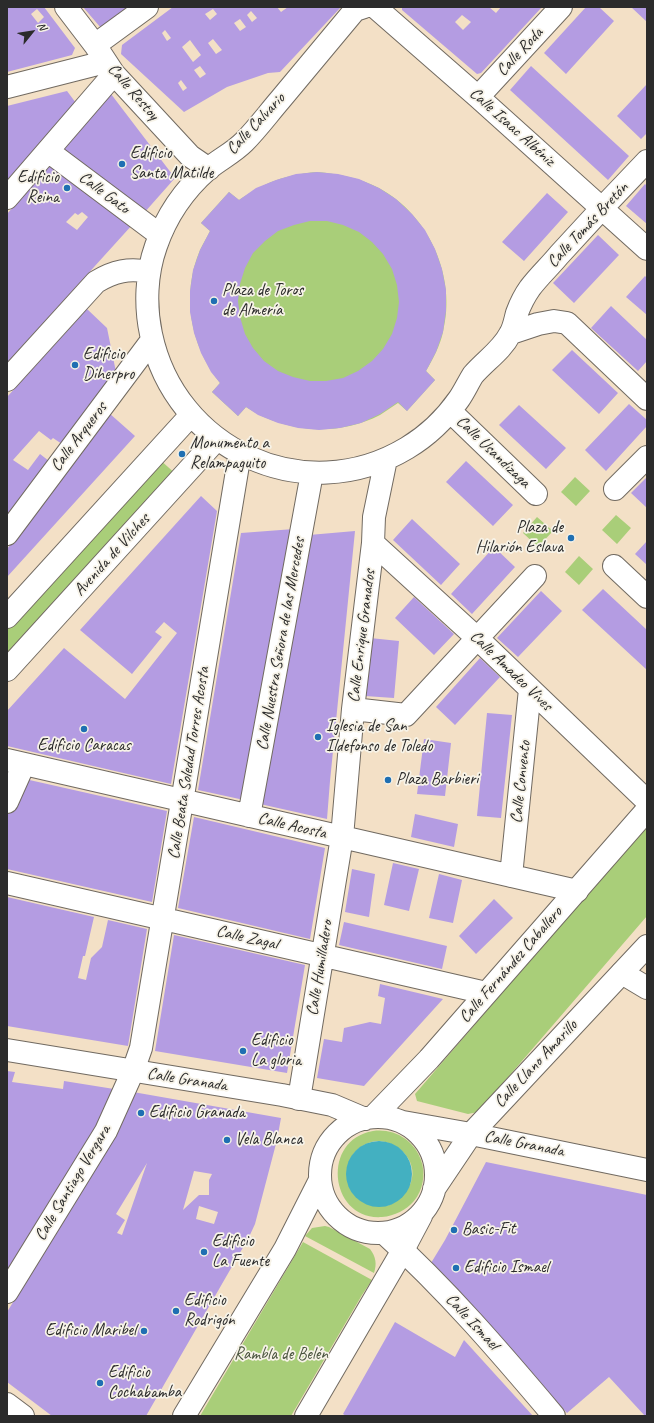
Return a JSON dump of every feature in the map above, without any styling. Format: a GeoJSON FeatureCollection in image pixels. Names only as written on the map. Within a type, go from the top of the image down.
{"type":"FeatureCollection","features":[{"type":"Feature","properties":{"kind":"street","name":"Calle Restoy"},"geometry":{"type":"LineString","coordinates":[[66,7],[105,60],[190,156],[209,168]]}},
{"type":"Feature","properties":{"kind":"street"},"geometry":{"type":"LineString","coordinates":[[7,198],[48,151],[105,60],[147,7]]}},
{"type":"Feature","properties":{"kind":"street","name":"Calle Calvario"},"geometry":{"type":"LineString","coordinates":[[312,473],[266,465],[240,453],[217,439],[203,428],[191,415],[172,390],[166,379],[152,340],[148,321],[147,297],[149,272],[155,249],[164,226],[176,205],[191,186],[209,168],[243,143],[355,10],[364,7]]}},
{"type":"Feature","properties":{"kind":"street","name":"Calle Isaac Albéniz"},"geometry":{"type":"LineString","coordinates":[[375,7],[478,97],[647,249]]}},
{"type":"Feature","properties":{"kind":"street","name":"Calle Roda"},"geometry":{"type":"LineString","coordinates":[[478,97],[561,7]]}},
{"type":"Feature","properties":{"kind":"street"},"geometry":{"type":"LineString","coordinates":[[7,87],[105,60]]}},
{"type":"Feature","properties":{"kind":"street","name":"Calle Gato"},"geometry":{"type":"LineString","coordinates":[[48,151],[160,235]]}},
{"type":"Feature","properties":{"kind":"street","name":"Calle Tomás Bretón"},"geometry":{"type":"LineString","coordinates":[[312,473],[339,472],[363,467],[386,459],[407,448],[427,434],[450,411],[460,398],[472,377],[504,343],[511,332],[518,312],[529,289],[586,224],[647,161]]}},
{"type":"Feature","properties":{"kind":"street"},"geometry":{"type":"LineString","coordinates":[[7,380],[96,282],[124,270],[149,272]]}},
{"type":"Feature","properties":{"kind":"street"},"geometry":{"type":"LineString","coordinates":[[511,332],[554,321],[567,323],[647,399]]}},
{"type":"Feature","properties":{"kind":"street","name":"Calle Arqueros"},"geometry":{"type":"LineString","coordinates":[[7,534],[152,340]]}},
{"type":"Feature","properties":{"kind":"street","name":"Calle Usandizaga"},"geometry":{"type":"LineString","coordinates":[[450,411],[536,494]]}},
{"type":"Feature","properties":{"kind":"street","name":"Avenida de Vilches"},"geometry":{"type":"LineString","coordinates":[[7,617],[191,415]]}},
{"type":"Feature","properties":{"kind":"street","name":"Avenida de Vilches"},"geometry":{"type":"LineString","coordinates":[[7,670],[217,439]]}},
{"type":"Feature","properties":{"kind":"street","name":"Calle Beata Soledad Torres Acosta"},"geometry":{"type":"LineString","coordinates":[[133,1071],[142,1048],[240,453]]}},
{"type":"Feature","properties":{"kind":"street"},"geometry":{"type":"LineString","coordinates":[[615,490],[647,457]]}},
{"type":"Feature","properties":{"kind":"street","name":"Calle Enrique Granados"},"geometry":{"type":"LineString","coordinates":[[342,837],[353,710],[373,543],[374,517],[386,459]]}},
{"type":"Feature","properties":{"kind":"street","name":"Calle Nuestra Señora de las Mercedes"},"geometry":{"type":"LineString","coordinates":[[250,816],[312,473]]}},
{"type":"Feature","properties":{"kind":"street","name":"Calle Amadeo Vives"},"geometry":{"type":"LineString","coordinates":[[373,543],[477,638],[647,801]]}},
{"type":"Feature","properties":{"kind":"street"},"geometry":{"type":"LineString","coordinates":[[614,566],[647,597]]}},
{"type":"Feature","properties":{"kind":"street"},"geometry":{"type":"LineString","coordinates":[[353,710],[406,715],[535,576]]}},
{"type":"Feature","properties":{"kind":"street","name":"Calle Convento"},"geometry":{"type":"LineString","coordinates":[[511,876],[530,689]]}},
{"type":"Feature","properties":{"kind":"street"},"geometry":{"type":"LineString","coordinates":[[7,802],[16,762]]}},
{"type":"Feature","properties":{"kind":"street","name":"Calle Acosta"},"geometry":{"type":"LineString","coordinates":[[16,762],[577,891]]}},
{"type":"Feature","properties":{"kind":"street","name":"Calle Fernández Caballero"},"geometry":{"type":"LineString","coordinates":[[369,1118],[429,1059],[647,810]]}},
{"type":"Feature","properties":{"kind":"street","name":"Calle Humilladero"},"geometry":{"type":"LineString","coordinates":[[299,1100],[342,837]]}},
{"type":"Feature","properties":{"kind":"street","name":"Calle Zagal"},"geometry":{"type":"LineString","coordinates":[[7,883],[486,993]]}},
{"type":"Feature","properties":{"kind":"street","name":"Calle Llano Amarillo"},"geometry":{"type":"LineString","coordinates":[[430,1198],[471,1134],[647,946]]}},
{"type":"Feature","properties":{"kind":"street"},"geometry":{"type":"LineString","coordinates":[[622,973],[647,988]]}},
{"type":"Feature","properties":{"kind":"street","name":"Calle Granada"},"geometry":{"type":"LineString","coordinates":[[7,1050],[282,1095],[299,1100],[332,1105],[369,1118]]}},
{"type":"Feature","properties":{"kind":"street","name":"Calle Santiago Vergara"},"geometry":{"type":"LineString","coordinates":[[7,1292],[106,1130],[133,1071]]}},
{"type":"Feature","properties":{"kind":"street"},"geometry":{"type":"LineString","coordinates":[[310,1415],[403,1250],[430,1198],[435,1169],[428,1147],[416,1132],[400,1122],[385,1118],[369,1118],[357,1121],[346,1126],[331,1140],[322,1159],[320,1180],[322,1192],[332,1211],[351,1227],[375,1233],[384,1233],[396,1230],[407,1225],[419,1216],[430,1198]]}},
{"type":"Feature","properties":{"kind":"street","name":"Calle Granada"},"geometry":{"type":"LineString","coordinates":[[400,1122],[471,1134],[647,1170]]}},
{"type":"Feature","properties":{"kind":"street"},"geometry":{"type":"LineString","coordinates":[[184,1416],[285,1249],[320,1180]]}},
{"type":"Feature","properties":{"kind":"street","name":"Calle Ismael"},"geometry":{"type":"LineString","coordinates":[[384,1233],[403,1250],[500,1352],[554,1416]]}},
{"type":"Feature","properties":{"kind":"street"},"geometry":{"type":"LineString","coordinates":[[7,1404],[23,1416]]}},
{"type":"Feature","properties":{"kind":"green space","name":"Plaza de Toros de Almería"},"geometry":{"type":"Polygon","coordinates":[[[317,172],[341,175],[356,179],[379,188],[397,200],[412,214],[425,231],[435,250],[442,269],[446,290],[446,311],[442,337],[434,357],[426,371],[435,380],[407,411],[398,403],[380,415],[364,422],[347,427],[329,429],[295,427],[261,416],[246,407],[238,416],[212,392],[220,383],[202,353],[195,336],[190,302],[194,267],[200,250],[210,231],[201,223],[229,192],[239,200],[258,188],[276,180],[305,173],[317,172]]]}},
{"type":"Feature","properties":{"kind":"green space"},"geometry":{"type":"Polygon","coordinates":[[[159,459],[177,475],[7,662],[7,626],[159,459]]]}},
{"type":"Feature","properties":{"kind":"green space"},"geometry":{"type":"Polygon","coordinates":[[[575,477],[590,491],[576,506],[561,492],[575,477]]]}},
{"type":"Feature","properties":{"kind":"green space"},"geometry":{"type":"Polygon","coordinates":[[[616,515],[631,528],[617,544],[602,530],[616,515]]]}},
{"type":"Feature","properties":{"kind":"green space"},"geometry":{"type":"Polygon","coordinates":[[[537,517],[553,531],[538,547],[523,533],[537,517]]]}},
{"type":"Feature","properties":{"kind":"green space"},"geometry":{"type":"Polygon","coordinates":[[[579,556],[593,569],[579,585],[565,572],[579,556]]]}},
{"type":"Feature","properties":{"kind":"green space"},"geometry":{"type":"Polygon","coordinates":[[[647,825],[647,916],[478,1112],[468,1114],[417,1101],[415,1094],[647,825]]]}},
{"type":"Feature","properties":{"kind":"green space"},"geometry":{"type":"Polygon","coordinates":[[[373,1131],[388,1131],[408,1141],[418,1153],[423,1165],[423,1182],[417,1197],[404,1210],[396,1214],[382,1217],[365,1215],[351,1207],[342,1194],[338,1179],[339,1163],[345,1149],[356,1137],[373,1131]],[[377,1141],[363,1145],[354,1154],[349,1164],[347,1176],[350,1188],[357,1197],[368,1204],[383,1206],[393,1203],[409,1187],[412,1178],[410,1162],[406,1155],[400,1149],[385,1142],[377,1141]]]}},
{"type":"Feature","properties":{"kind":"green space"},"geometry":{"type":"Polygon","coordinates":[[[325,1226],[370,1249],[374,1255],[375,1261],[374,1273],[305,1236],[312,1228],[325,1226]]]}},
{"type":"Feature","properties":{"kind":"green space","name":"Rambla de Belén"},"geometry":{"type":"Polygon","coordinates":[[[303,1242],[372,1280],[291,1416],[200,1416],[303,1242]]]}},
{"type":"Feature","properties":{"kind":"water"},"geometry":{"type":"Polygon","coordinates":[[[379,1141],[392,1144],[402,1151],[409,1161],[412,1174],[409,1187],[402,1197],[392,1204],[379,1207],[366,1204],[356,1197],[349,1187],[346,1174],[349,1161],[356,1151],[366,1144],[379,1141]]]}},
{"type":"Feature","properties":{"kind":"building"},"geometry":{"type":"Polygon","coordinates":[[[7,7],[44,7],[75,48],[72,55],[7,72],[7,7]],[[37,9],[31,14],[38,23],[44,17],[37,9]]]}},
{"type":"Feature","properties":{"kind":"building"},"geometry":{"type":"Polygon","coordinates":[[[83,7],[133,7],[101,28],[83,7]]]}},
{"type":"Feature","properties":{"kind":"building"},"geometry":{"type":"Polygon","coordinates":[[[173,7],[277,7],[281,12],[288,7],[341,7],[280,72],[268,73],[227,87],[184,112],[121,54],[122,45],[173,7]],[[213,9],[205,14],[210,20],[217,14],[213,9]],[[251,11],[247,15],[252,22],[257,18],[251,11]],[[240,19],[234,23],[240,31],[246,27],[240,19]],[[165,30],[162,33],[167,41],[171,38],[165,30]],[[213,39],[208,43],[216,54],[222,50],[213,39]],[[190,40],[182,47],[193,62],[201,55],[190,40]],[[200,66],[194,70],[200,78],[206,74],[200,66]],[[181,80],[178,83],[183,91],[187,88],[181,80]]]}},
{"type":"Feature","properties":{"kind":"building"},"geometry":{"type":"Polygon","coordinates":[[[402,7],[489,7],[496,13],[501,7],[542,7],[481,73],[477,74],[402,10],[402,7]],[[462,15],[455,22],[463,30],[471,22],[462,15]]]}},
{"type":"Feature","properties":{"kind":"building"},"geometry":{"type":"Polygon","coordinates":[[[586,7],[599,7],[614,21],[566,74],[544,53],[586,7]]]}},
{"type":"Feature","properties":{"kind":"building"},"geometry":{"type":"Polygon","coordinates":[[[631,7],[647,7],[647,22],[631,7]]]}},
{"type":"Feature","properties":{"kind":"building"},"geometry":{"type":"Polygon","coordinates":[[[531,66],[629,156],[608,180],[510,90],[531,66]]]}},
{"type":"Feature","properties":{"kind":"building"},"geometry":{"type":"Polygon","coordinates":[[[647,84],[647,133],[641,139],[617,116],[647,84]]]}},
{"type":"Feature","properties":{"kind":"building"},"geometry":{"type":"Polygon","coordinates":[[[67,91],[76,103],[7,183],[7,106],[67,91]]]}},
{"type":"Feature","properties":{"kind":"building","name":"Edificio Santa Matilde"},"geometry":{"type":"Polygon","coordinates":[[[111,94],[175,178],[144,213],[62,151],[111,94]]]}},
{"type":"Feature","properties":{"kind":"building"},"geometry":{"type":"Polygon","coordinates":[[[52,163],[133,224],[7,363],[7,214],[52,163]],[[82,212],[78,215],[75,213],[66,222],[77,230],[88,217],[82,212]]]}},
{"type":"Feature","properties":{"kind":"building","name":"Plaza de Toros de Almería"},"geometry":{"type":"Polygon","coordinates":[[[317,172],[338,174],[359,179],[379,188],[396,199],[412,214],[425,230],[435,249],[442,269],[446,290],[446,311],[443,332],[436,352],[426,371],[435,380],[407,411],[398,402],[380,414],[361,423],[340,428],[319,430],[298,428],[278,423],[258,415],[246,407],[238,416],[212,392],[220,383],[211,372],[201,353],[194,333],[190,312],[190,291],[193,270],[200,250],[210,231],[201,223],[229,192],[239,200],[256,188],[296,174],[317,172]],[[310,221],[294,225],[278,231],[265,241],[253,253],[245,268],[240,284],[238,301],[240,317],[245,334],[253,348],[264,361],[278,371],[293,377],[310,381],[326,381],[343,378],[358,371],[372,361],[383,349],[392,334],[397,318],[399,302],[397,285],[392,269],[383,254],[372,242],[359,232],[343,225],[327,221],[310,221]]]}},
{"type":"Feature","properties":{"kind":"building"},"geometry":{"type":"Polygon","coordinates":[[[645,184],[647,186],[647,224],[626,206],[645,184]]]}},
{"type":"Feature","properties":{"kind":"building"},"geometry":{"type":"Polygon","coordinates":[[[547,193],[568,212],[524,261],[502,242],[547,193]]]}},
{"type":"Feature","properties":{"kind":"building"},"geometry":{"type":"Polygon","coordinates":[[[598,235],[619,255],[574,303],[553,283],[598,235]]]}},
{"type":"Feature","properties":{"kind":"building"},"geometry":{"type":"Polygon","coordinates":[[[645,276],[647,278],[647,315],[626,297],[645,276]]]}},
{"type":"Feature","properties":{"kind":"building"},"geometry":{"type":"Polygon","coordinates":[[[611,306],[647,340],[647,361],[638,371],[591,328],[611,306]]]}},
{"type":"Feature","properties":{"kind":"building"},"geometry":{"type":"Polygon","coordinates":[[[87,309],[107,328],[116,372],[62,444],[53,438],[51,440],[39,431],[13,460],[28,470],[40,454],[49,461],[7,518],[7,397],[87,309]]]}},
{"type":"Feature","properties":{"kind":"building"},"geometry":{"type":"Polygon","coordinates":[[[572,350],[618,393],[599,414],[552,370],[572,350]]]}},
{"type":"Feature","properties":{"kind":"building"},"geometry":{"type":"Polygon","coordinates":[[[629,404],[647,420],[647,426],[606,471],[585,450],[629,404]]]}},
{"type":"Feature","properties":{"kind":"building"},"geometry":{"type":"Polygon","coordinates":[[[519,405],[566,448],[546,469],[499,425],[519,405]]]}},
{"type":"Feature","properties":{"kind":"building"},"geometry":{"type":"Polygon","coordinates":[[[109,413],[135,436],[7,577],[7,549],[109,413]]]}},
{"type":"Feature","properties":{"kind":"building"},"geometry":{"type":"Polygon","coordinates":[[[466,461],[513,505],[493,526],[446,482],[466,461]]]}},
{"type":"Feature","properties":{"kind":"building"},"geometry":{"type":"Polygon","coordinates":[[[647,477],[647,508],[631,493],[647,477]]]}},
{"type":"Feature","properties":{"kind":"building"},"geometry":{"type":"Polygon","coordinates":[[[201,496],[217,511],[171,784],[7,746],[7,711],[64,648],[125,699],[177,633],[164,622],[155,632],[162,637],[132,674],[80,630],[201,496]]]}},
{"type":"Feature","properties":{"kind":"building"},"geometry":{"type":"Polygon","coordinates":[[[412,519],[460,564],[441,585],[393,540],[412,519]]]}},
{"type":"Feature","properties":{"kind":"building"},"geometry":{"type":"Polygon","coordinates":[[[294,529],[244,800],[198,790],[241,533],[294,529]]]}},
{"type":"Feature","properties":{"kind":"building"},"geometry":{"type":"Polygon","coordinates":[[[355,531],[327,819],[260,804],[309,535],[355,531]]]}},
{"type":"Feature","properties":{"kind":"building"},"geometry":{"type":"Polygon","coordinates":[[[647,541],[647,565],[635,554],[647,541]]]}},
{"type":"Feature","properties":{"kind":"building"},"geometry":{"type":"Polygon","coordinates":[[[494,547],[515,567],[472,614],[451,594],[494,547]]]}},
{"type":"Feature","properties":{"kind":"building"},"geometry":{"type":"Polygon","coordinates":[[[603,589],[647,630],[647,670],[582,610],[603,589]]]}},
{"type":"Feature","properties":{"kind":"building"},"geometry":{"type":"Polygon","coordinates":[[[541,591],[562,611],[518,657],[497,638],[541,591]]]}},
{"type":"Feature","properties":{"kind":"building"},"geometry":{"type":"Polygon","coordinates":[[[414,597],[454,634],[434,655],[395,618],[414,597]]]}},
{"type":"Feature","properties":{"kind":"building"},"geometry":{"type":"Polygon","coordinates":[[[370,638],[399,641],[394,698],[365,696],[370,638]]]}},
{"type":"Feature","properties":{"kind":"building"},"geometry":{"type":"Polygon","coordinates":[[[480,658],[500,677],[455,725],[436,707],[480,658]]]}},
{"type":"Feature","properties":{"kind":"building"},"geometry":{"type":"Polygon","coordinates":[[[487,713],[512,715],[501,818],[477,816],[487,713]]]}},
{"type":"Feature","properties":{"kind":"building"},"geometry":{"type":"Polygon","coordinates":[[[424,739],[451,743],[445,796],[417,794],[424,739]]]}},
{"type":"Feature","properties":{"kind":"building"},"geometry":{"type":"Polygon","coordinates":[[[25,779],[167,811],[152,902],[7,869],[7,816],[25,779]]]}},
{"type":"Feature","properties":{"kind":"building"},"geometry":{"type":"Polygon","coordinates":[[[415,814],[458,824],[454,847],[411,837],[415,814]]]}},
{"type":"Feature","properties":{"kind":"building"},"geometry":{"type":"Polygon","coordinates":[[[194,817],[325,848],[310,939],[178,908],[194,817]]]}},
{"type":"Feature","properties":{"kind":"building"},"geometry":{"type":"Polygon","coordinates":[[[393,863],[419,869],[409,911],[384,905],[393,863]]]}},
{"type":"Feature","properties":{"kind":"building"},"geometry":{"type":"Polygon","coordinates":[[[352,869],[375,874],[369,917],[345,912],[352,869]]]}},
{"type":"Feature","properties":{"kind":"building"},"geometry":{"type":"Polygon","coordinates":[[[439,874],[462,880],[453,923],[429,918],[439,874]]]}},
{"type":"Feature","properties":{"kind":"building"},"geometry":{"type":"Polygon","coordinates":[[[7,897],[94,917],[78,978],[86,980],[91,958],[102,947],[108,920],[147,929],[128,1046],[7,1026],[7,897]]]}},
{"type":"Feature","properties":{"kind":"building"},"geometry":{"type":"Polygon","coordinates":[[[494,899],[513,918],[476,954],[459,936],[494,899]]]}},
{"type":"Feature","properties":{"kind":"building"},"geometry":{"type":"Polygon","coordinates":[[[344,922],[447,946],[442,969],[339,945],[344,922]]]}},
{"type":"Feature","properties":{"kind":"building"},"geometry":{"type":"Polygon","coordinates":[[[174,935],[305,965],[287,1073],[155,1051],[174,935]]]}},
{"type":"Feature","properties":{"kind":"building"},"geometry":{"type":"Polygon","coordinates":[[[380,984],[443,999],[364,1086],[317,1078],[324,1039],[342,1042],[344,1028],[370,1022],[381,1024],[385,998],[378,996],[380,984]]]}},
{"type":"Feature","properties":{"kind":"building"},"geometry":{"type":"Polygon","coordinates":[[[7,1071],[15,1072],[12,1082],[63,1089],[64,1081],[114,1089],[94,1132],[7,1273],[7,1071]]]}},
{"type":"Feature","properties":{"kind":"building"},"geometry":{"type":"Polygon","coordinates":[[[133,1092],[281,1118],[277,1140],[255,1224],[249,1237],[146,1416],[52,1416],[7,1382],[7,1312],[73,1205],[133,1092]],[[147,1163],[116,1214],[125,1220],[117,1233],[122,1235],[147,1163]],[[194,1171],[183,1210],[199,1195],[209,1195],[209,1180],[212,1174],[194,1171]],[[199,1206],[196,1219],[214,1224],[218,1212],[199,1206]]]}},
{"type":"Feature","properties":{"kind":"building"},"geometry":{"type":"Polygon","coordinates":[[[486,1162],[647,1195],[647,1414],[645,1416],[609,1377],[567,1413],[431,1263],[445,1240],[486,1162]]]}},
{"type":"Feature","properties":{"kind":"building"},"geometry":{"type":"Polygon","coordinates":[[[395,1322],[455,1357],[464,1340],[533,1416],[346,1416],[343,1414],[395,1322]]]}},
{"type":"Feature","properties":{"kind":"place","name":"Edificio Santa Matilde"},"geometry":{"type":"Point","coordinates":[122,164]}},
{"type":"Feature","properties":{"kind":"place","name":"Edificio Reina"},"geometry":{"type":"Point","coordinates":[67,188]}},
{"type":"Feature","properties":{"kind":"place","name":"Plaza de Toros de Almería"},"geometry":{"type":"Point","coordinates":[214,301]}},
{"type":"Feature","properties":{"kind":"place","name":"Edificio Diherpro"},"geometry":{"type":"Point","coordinates":[75,365]}},
{"type":"Feature","properties":{"kind":"place","name":"Monumento a Relampaguito"},"geometry":{"type":"Point","coordinates":[182,454]}},
{"type":"Feature","properties":{"kind":"place","name":"Plaza de Hilarión Eslava"},"geometry":{"type":"Point","coordinates":[571,538]}},
{"type":"Feature","properties":{"kind":"place","name":"Edificio Caracas"},"geometry":{"type":"Point","coordinates":[84,729]}},
{"type":"Feature","properties":{"kind":"place","name":"Iglesia de San Ildefonso de Toledo"},"geometry":{"type":"Point","coordinates":[318,737]}},
{"type":"Feature","properties":{"kind":"place","name":"Plaza Barbieri"},"geometry":{"type":"Point","coordinates":[388,780]}},
{"type":"Feature","properties":{"kind":"place","name":"Edificio La gloria"},"geometry":{"type":"Point","coordinates":[243,1051]}},
{"type":"Feature","properties":{"kind":"place","name":"Edificio Granada"},"geometry":{"type":"Point","coordinates":[141,1113]}},
{"type":"Feature","properties":{"kind":"place","name":"Vela Blanca"},"geometry":{"type":"Point","coordinates":[227,1140]}},
{"type":"Feature","properties":{"kind":"place","name":"Basic-Fit"},"geometry":{"type":"Point","coordinates":[454,1230]}},
{"type":"Feature","properties":{"kind":"place","name":"Edificio La Fuente"},"geometry":{"type":"Point","coordinates":[204,1252]}},
{"type":"Feature","properties":{"kind":"place","name":"Edificio Ismael"},"geometry":{"type":"Point","coordinates":[456,1268]}},
{"type":"Feature","properties":{"kind":"place","name":"Edificio Rodrigón"},"geometry":{"type":"Point","coordinates":[176,1311]}},
{"type":"Feature","properties":{"kind":"place","name":"Edificio Maribel"},"geometry":{"type":"Point","coordinates":[144,1331]}},
{"type":"Feature","properties":{"kind":"place","name":"Edificio Cochabamba"},"geometry":{"type":"Point","coordinates":[100,1383]}}]}
